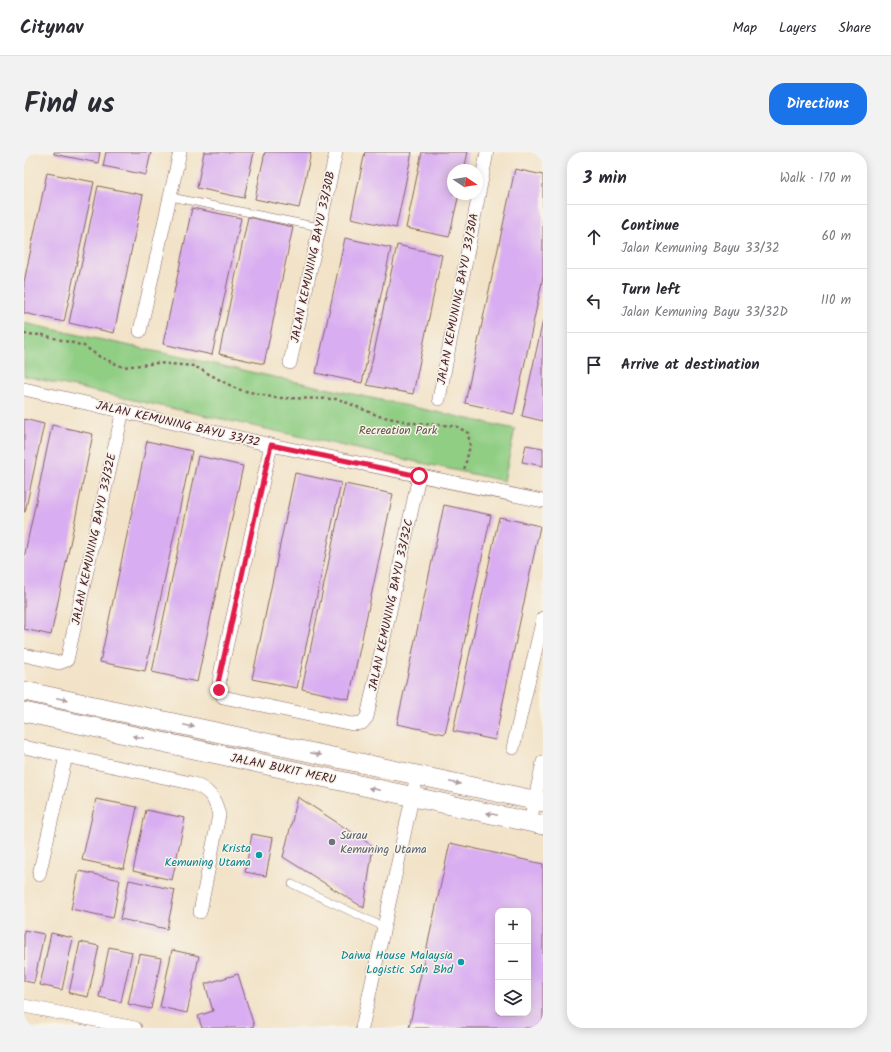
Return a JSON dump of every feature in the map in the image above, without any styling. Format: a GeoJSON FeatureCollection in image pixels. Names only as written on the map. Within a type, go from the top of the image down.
{"type":"FeatureCollection","features":[{"type":"Feature","properties":{"kind":"main road","name":"JALAN BUKIT MERU"},"geometry":{"type":"LineString","coordinates":[[24,691],[539,801]]}},
{"type":"Feature","properties":{"kind":"main road","name":"JALAN BUKIT MERU"},"geometry":{"type":"LineString","coordinates":[[24,712],[536,823]]}},
{"type":"Feature","properties":{"kind":"street"},"geometry":{"type":"LineString","coordinates":[[140,331],[180,152]]}},
{"type":"Feature","properties":{"kind":"street","name":"JALAN KEMUNING BAYU 33/30B"},"geometry":{"type":"LineString","coordinates":[[290,363],[336,152]]}},
{"type":"Feature","properties":{"kind":"street","name":"JALAN KEMUNING BAYU 33/30A"},"geometry":{"type":"LineString","coordinates":[[439,400],[487,152]]}},
{"type":"Feature","properties":{"kind":"street","name":"JALAN KEMUNING BAYU 33/32"},"geometry":{"type":"LineString","coordinates":[[24,389],[123,410],[271,445],[543,501]]}},
{"type":"Feature","properties":{"kind":"street","name":"JALAN KEMUNING BAYU 33/32E"},"geometry":{"type":"LineString","coordinates":[[24,655],[59,662],[64,662],[68,656],[123,410]]}},
{"type":"Feature","properties":{"kind":"street","name":"JALAN KEMUNING BAYU 33/32C"},"geometry":{"type":"LineString","coordinates":[[271,445],[218,683],[223,697],[352,724],[362,723],[366,716],[419,476]]}},
{"type":"Feature","properties":{"kind":"street"},"geometry":{"type":"LineString","coordinates":[[513,748],[543,618]]}},
{"type":"Feature","properties":{"kind":"street"},"geometry":{"type":"LineString","coordinates":[[24,747],[191,783],[201,787],[211,794],[216,801],[219,815],[200,912]]}},
{"type":"Feature","properties":{"kind":"street"},"geometry":{"type":"LineString","coordinates":[[39,875],[66,756]]}},
{"type":"Feature","properties":{"kind":"street"},"geometry":{"type":"LineString","coordinates":[[536,823],[543,762]]}},
{"type":"Feature","properties":{"kind":"street"},"geometry":{"type":"LineString","coordinates":[[362,1028],[417,776]]}},
{"type":"Feature","properties":{"kind":"street"},"geometry":{"type":"LineString","coordinates":[[24,1006],[96,1024],[135,1028]]}},
{"type":"Feature","properties":{"kind":"lane"},"geometry":{"type":"LineString","coordinates":[[171,197],[319,228]]}},
{"type":"Feature","properties":{"kind":"lane"},"geometry":{"type":"LineString","coordinates":[[292,884],[384,927]]}},
{"type":"Feature","properties":{"kind":"path"},"geometry":{"type":"LineString","coordinates":[[24,334],[43,335],[84,346],[100,357],[123,366],[158,363],[194,366],[237,389],[276,398],[338,400],[379,416],[413,423],[456,426],[468,433],[470,446],[460,484]]}},
{"type":"Feature","properties":{"kind":"green space","name":"Recreation Park"},"geometry":{"type":"Polygon","coordinates":[[[24,323],[515,429],[504,481],[24,376],[24,323]]]}},
{"type":"Feature","properties":{"kind":"building"},"geometry":{"type":"Polygon","coordinates":[[[54,152],[100,152],[98,163],[54,154],[54,152]]]}},
{"type":"Feature","properties":{"kind":"building"},"geometry":{"type":"Polygon","coordinates":[[[106,152],[151,152],[146,175],[103,166],[106,152]]]}},
{"type":"Feature","properties":{"kind":"building"},"geometry":{"type":"Polygon","coordinates":[[[204,152],[254,152],[244,198],[197,188],[204,152]]]}},
{"type":"Feature","properties":{"kind":"building"},"geometry":{"type":"Polygon","coordinates":[[[265,152],[311,152],[299,208],[255,199],[265,152]]]}},
{"type":"Feature","properties":{"kind":"building"},"geometry":{"type":"Polygon","coordinates":[[[365,152],[412,152],[396,228],[351,218],[365,152]]]}},
{"type":"Feature","properties":{"kind":"building"},"geometry":{"type":"Polygon","coordinates":[[[422,152],[468,152],[465,164],[447,164],[447,200],[458,200],[449,237],[406,228],[422,152]]]}},
{"type":"Feature","properties":{"kind":"building"},"geometry":{"type":"Polygon","coordinates":[[[515,169],[543,175],[543,277],[514,414],[465,403],[515,169]]]}},
{"type":"Feature","properties":{"kind":"building"},"geometry":{"type":"Polygon","coordinates":[[[47,173],[94,182],[64,322],[24,313],[24,282],[47,173]]]}},
{"type":"Feature","properties":{"kind":"building"},"geometry":{"type":"Polygon","coordinates":[[[98,186],[143,195],[114,333],[69,323],[98,186]]]}},
{"type":"Feature","properties":{"kind":"building"},"geometry":{"type":"Polygon","coordinates":[[[192,208],[241,218],[212,355],[163,344],[192,208]]]}},
{"type":"Feature","properties":{"kind":"building"},"geometry":{"type":"Polygon","coordinates":[[[248,217],[293,227],[264,364],[219,354],[248,217]]]}},
{"type":"Feature","properties":{"kind":"building"},"geometry":{"type":"Polygon","coordinates":[[[345,238],[391,248],[362,383],[316,373],[345,238]]]}},
{"type":"Feature","properties":{"kind":"building"},"geometry":{"type":"Polygon","coordinates":[[[397,245],[442,255],[413,394],[367,385],[397,245]]]}},
{"type":"Feature","properties":{"kind":"building"},"geometry":{"type":"Polygon","coordinates":[[[543,320],[543,421],[522,416],[543,320]]]}},
{"type":"Feature","properties":{"kind":"building"},"geometry":{"type":"Polygon","coordinates":[[[24,419],[44,424],[25,512],[24,512],[24,419]]]}},
{"type":"Feature","properties":{"kind":"building"},"geometry":{"type":"Polygon","coordinates":[[[52,425],[93,434],[51,635],[24,629],[24,558],[52,425]]]}},
{"type":"Feature","properties":{"kind":"building"},"geometry":{"type":"Polygon","coordinates":[[[147,441],[192,451],[145,671],[100,662],[147,441]]]}},
{"type":"Feature","properties":{"kind":"building"},"geometry":{"type":"Polygon","coordinates":[[[526,445],[543,448],[543,466],[522,462],[526,445]]]}},
{"type":"Feature","properties":{"kind":"building"},"geometry":{"type":"Polygon","coordinates":[[[198,456],[243,466],[197,682],[152,672],[198,456]]]}},
{"type":"Feature","properties":{"kind":"building"},"geometry":{"type":"Polygon","coordinates":[[[295,473],[341,483],[297,688],[252,679],[295,473]]]}},
{"type":"Feature","properties":{"kind":"building"},"geometry":{"type":"Polygon","coordinates":[[[345,484],[393,494],[349,699],[302,689],[345,484]]]}},
{"type":"Feature","properties":{"kind":"building"},"geometry":{"type":"Polygon","coordinates":[[[444,505],[491,515],[445,734],[397,724],[444,505]]]}},
{"type":"Feature","properties":{"kind":"building"},"geometry":{"type":"Polygon","coordinates":[[[499,517],[540,526],[495,740],[453,731],[499,517]]]}},
{"type":"Feature","properties":{"kind":"building"},"geometry":{"type":"Polygon","coordinates":[[[298,797],[373,846],[364,908],[283,857],[298,797]]]}},
{"type":"Feature","properties":{"kind":"building"},"geometry":{"type":"Polygon","coordinates":[[[96,799],[137,807],[124,869],[82,860],[96,799]]]}},
{"type":"Feature","properties":{"kind":"building"},"geometry":{"type":"Polygon","coordinates":[[[146,810],[185,818],[172,880],[133,871],[146,810]]]}},
{"type":"Feature","properties":{"kind":"building","name":"Krista Kemuning Utama"},"geometry":{"type":"Polygon","coordinates":[[[252,834],[273,838],[266,876],[245,872],[252,834]]]}},
{"type":"Feature","properties":{"kind":"building","name":"Daiwa House Malaysia Logistic Sdn Bhd"},"geometry":{"type":"Polygon","coordinates":[[[450,843],[543,864],[543,1028],[409,1028],[450,843]]]}},
{"type":"Feature","properties":{"kind":"building"},"geometry":{"type":"Polygon","coordinates":[[[79,871],[120,880],[113,918],[71,909],[79,871]]]}},
{"type":"Feature","properties":{"kind":"building"},"geometry":{"type":"Polygon","coordinates":[[[129,880],[175,890],[167,929],[120,919],[129,880]]]}},
{"type":"Feature","properties":{"kind":"building"},"geometry":{"type":"Polygon","coordinates":[[[24,930],[44,934],[34,983],[24,981],[24,930]]]}},
{"type":"Feature","properties":{"kind":"building"},"geometry":{"type":"Polygon","coordinates":[[[51,933],[73,938],[62,990],[40,985],[51,933]]]}},
{"type":"Feature","properties":{"kind":"building"},"geometry":{"type":"Polygon","coordinates":[[[80,942],[99,946],[88,997],[69,993],[80,942]]]}},
{"type":"Feature","properties":{"kind":"building"},"geometry":{"type":"Polygon","coordinates":[[[109,947],[132,952],[121,1002],[99,997],[109,947]]]}},
{"type":"Feature","properties":{"kind":"building"},"geometry":{"type":"Polygon","coordinates":[[[172,950],[199,956],[187,1013],[160,1007],[172,950]]]}},
{"type":"Feature","properties":{"kind":"building"},"geometry":{"type":"Polygon","coordinates":[[[139,954],[161,958],[151,1009],[128,1004],[139,954]]]}},
{"type":"Feature","properties":{"kind":"building"},"geometry":{"type":"Polygon","coordinates":[[[238,974],[254,1026],[248,1028],[202,1028],[198,1016],[213,1011],[205,984],[238,974]]]}},
{"type":"Feature","properties":{"kind":"place","name":"Surau Kemuning Utama"},"geometry":{"type":"Point","coordinates":[332,842]}},
{"type":"Feature","properties":{"kind":"place","name":"Krista Kemuning Utama"},"geometry":{"type":"Point","coordinates":[259,855]}},
{"type":"Feature","properties":{"kind":"place","name":"Daiwa House Malaysia Logistic Sdn Bhd"},"geometry":{"type":"Point","coordinates":[461,962]}},
{"type":"Feature","properties":{"kind":"route"},"geometry":{"type":"LineString","coordinates":[[219,690],[218,683],[271,445],[419,476]]}}]}
